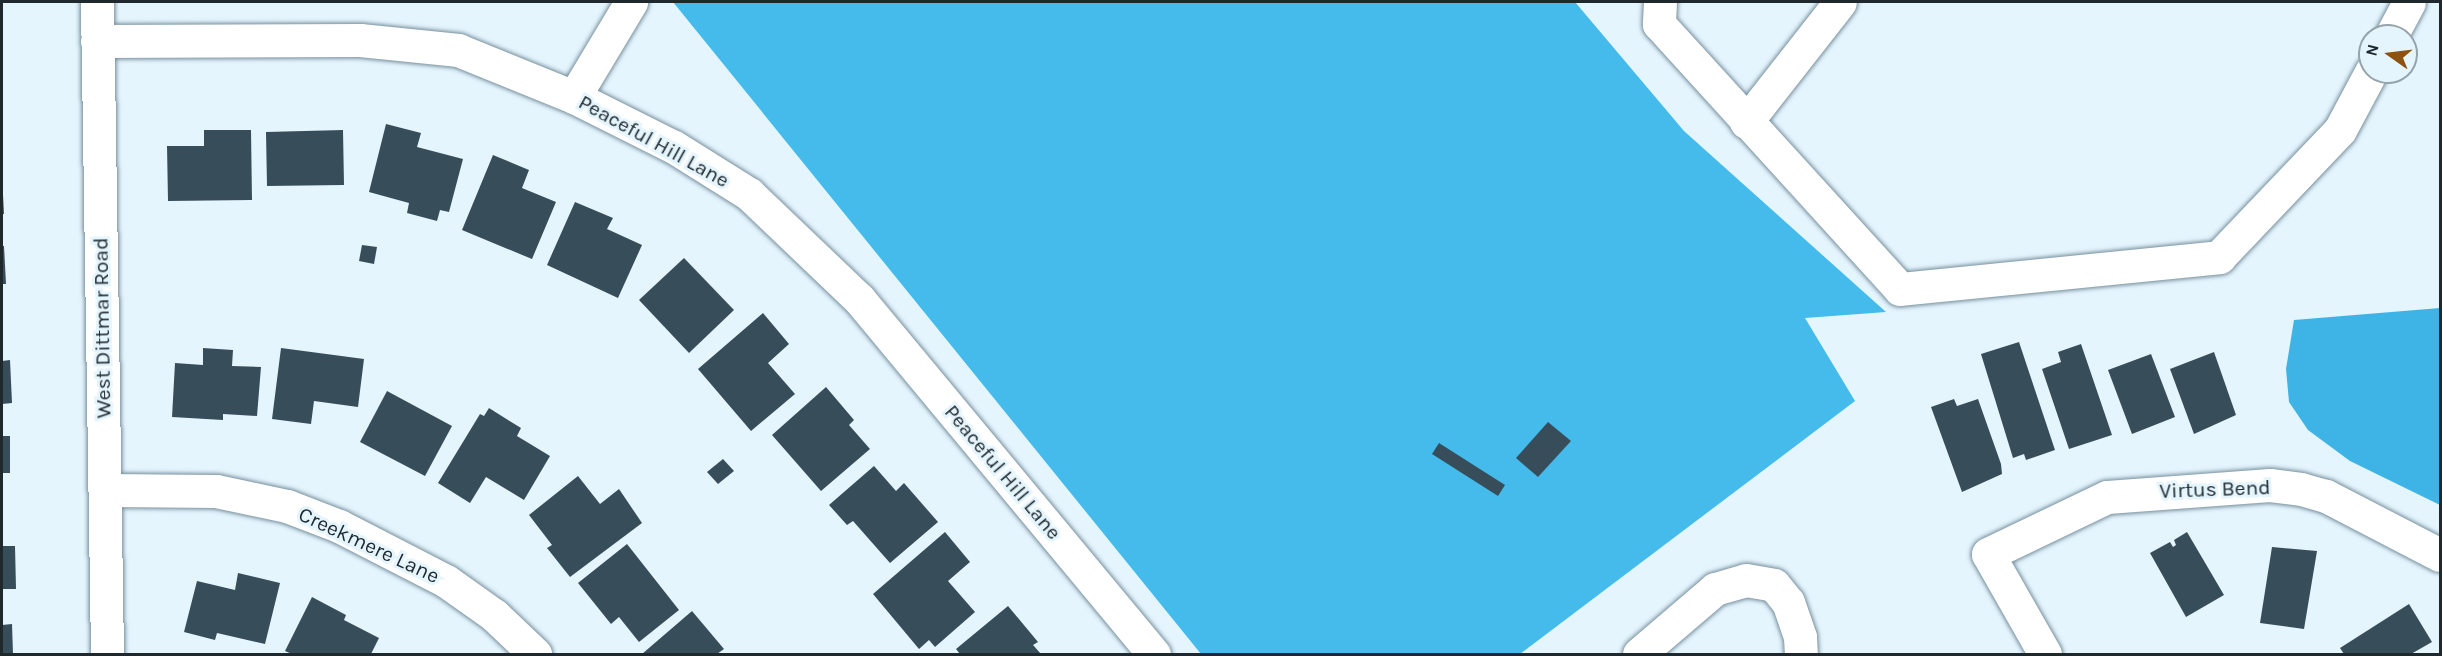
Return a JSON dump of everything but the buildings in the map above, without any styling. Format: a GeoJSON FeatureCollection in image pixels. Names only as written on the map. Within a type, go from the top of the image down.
{"type":"FeatureCollection","features":[{"type":"Feature","properties":{"kind":"street","name":"West Dittmar Road"},"geometry":{"type":"LineString","coordinates":[[97,2],[107,490],[107,654]]}},
{"type":"Feature","properties":{"kind":"street"},"geometry":{"type":"LineString","coordinates":[[574,97],[631,2]]}},
{"type":"Feature","properties":{"kind":"street"},"geometry":{"type":"LineString","coordinates":[[1660,2],[1659,24],[1900,289],[2219,257],[2340,130],[2365,84]]}},
{"type":"Feature","properties":{"kind":"street"},"geometry":{"type":"LineString","coordinates":[[1746,122],[1840,2]]}},
{"type":"Feature","properties":{"kind":"street"},"geometry":{"type":"LineString","coordinates":[[2397,24],[2409,2]]}},
{"type":"Feature","properties":{"kind":"street","name":"Peaceful Hill Lane"},"geometry":{"type":"LineString","coordinates":[[97,41],[414,44],[458,50],[574,97],[674,147],[749,194],[859,299],[1154,654]]}},
{"type":"Feature","properties":{"kind":"street","name":"Virtus Bend"},"geometry":{"type":"LineString","coordinates":[[2045,654],[1988,554],[2107,497],[2270,485],[2326,495],[2440,555]]}},
{"type":"Feature","properties":{"kind":"street","name":"Creekmere Lane"},"geometry":{"type":"LineString","coordinates":[[107,490],[216,491],[287,506],[339,526],[446,581],[494,615],[535,654]]}},
{"type":"Feature","properties":{"kind":"street"},"geometry":{"type":"LineString","coordinates":[[1639,654],[1715,589],[1746,580],[1774,585],[1788,602],[1801,654]]}},
{"type":"Feature","properties":{"kind":"shaded area"},"geometry":{"type":"Polygon","coordinates":[[[673,2],[1575,2],[1684,131],[1886,312],[1805,318],[1855,401],[1520,654],[1201,654],[673,2]]]}},
{"type":"Feature","properties":{"kind":"shaded area"},"geometry":{"type":"Polygon","coordinates":[[[2440,308],[2440,505],[2350,461],[2308,430],[2289,402],[2286,369],[2294,320],[2440,308]]]}}]}
